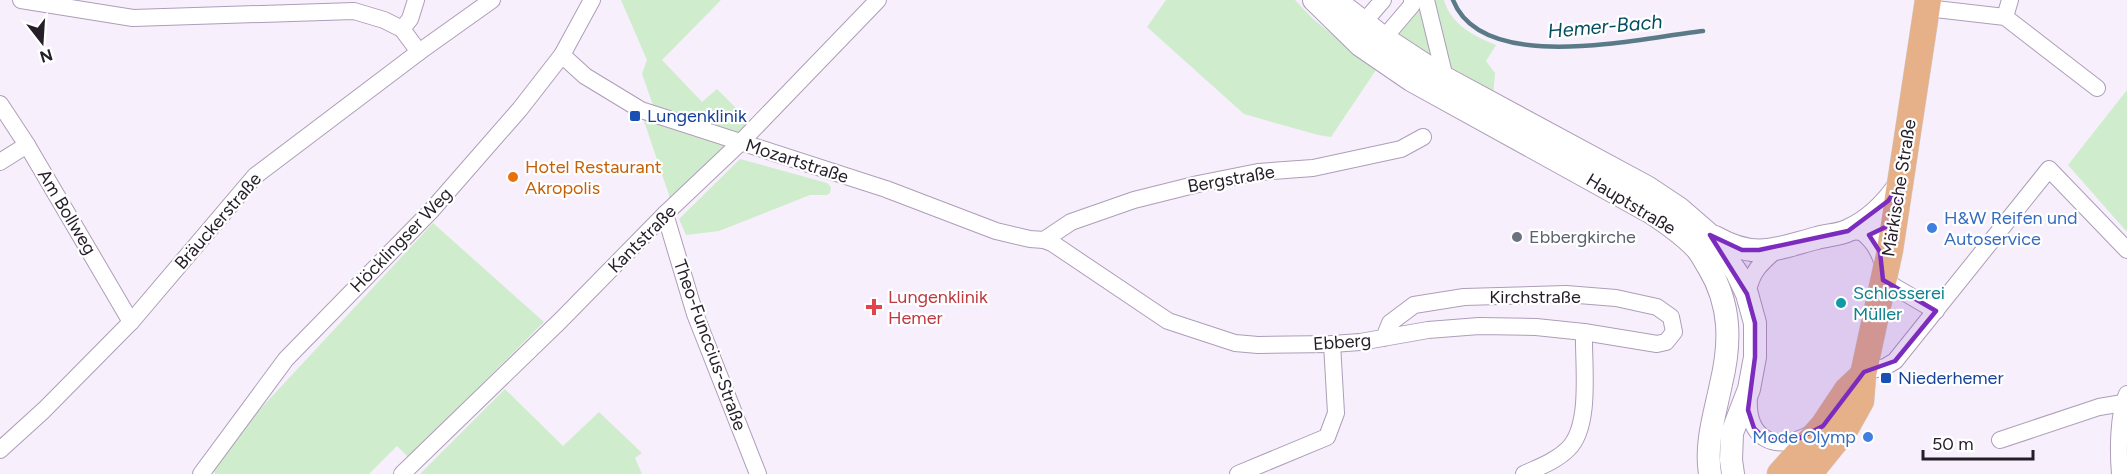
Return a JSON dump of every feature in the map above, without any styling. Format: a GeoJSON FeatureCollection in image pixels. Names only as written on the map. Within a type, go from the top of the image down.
{"type":"FeatureCollection","features":[{"type":"Feature","properties":{"kind":"main road","name":"Hauptstraße"},"geometry":{"type":"LineString","coordinates":[[1314,0],[1360,45],[1411,80],[1616,182],[1647,187],[1680,209],[1710,235],[1725,253],[1747,294],[1755,323],[1755,357],[1749,389],[1732,433],[1733,474]]}},
{"type":"Feature","properties":{"kind":"main road","name":"Hauptstraße"},"geometry":{"type":"LineString","coordinates":[[1335,0],[1384,38],[1445,78],[1616,182],[1678,231],[1698,251],[1722,297],[1729,340],[1707,458],[1710,474]]}},
{"type":"Feature","properties":{"kind":"main road","name":"Märkische Straße"},"geometry":{"type":"LineString","coordinates":[[1809,474],[1846,428],[1861,401],[1864,374],[1894,223],[1928,4]]}},
{"type":"Feature","properties":{"kind":"main road","name":"Hauptstraße"},"geometry":{"type":"LineString","coordinates":[[1710,235],[1742,250],[1777,249],[1856,232],[1888,201],[1900,184]]}},
{"type":"Feature","properties":{"kind":"main road"},"geometry":{"type":"LineString","coordinates":[[1780,474],[1822,426],[1847,390],[1864,374]]}},
{"type":"Feature","properties":{"kind":"street"},"geometry":{"type":"LineString","coordinates":[[21,0],[133,18],[354,11],[384,20],[402,29],[419,52]]}},
{"type":"Feature","properties":{"kind":"street"},"geometry":{"type":"LineString","coordinates":[[402,29],[410,18],[416,0]]}},
{"type":"Feature","properties":{"kind":"street","name":"Bräuckerstraße"},"geometry":{"type":"LineString","coordinates":[[0,450],[44,410],[131,322],[255,176],[492,0]]}},
{"type":"Feature","properties":{"kind":"street","name":"Höcklingser Weg"},"geometry":{"type":"LineString","coordinates":[[201,474],[286,359],[430,212],[520,109],[562,55],[592,0]]}},
{"type":"Feature","properties":{"kind":"street","name":"Kantstraße"},"geometry":{"type":"LineString","coordinates":[[402,474],[561,321],[665,214],[740,143],[878,0]]}},
{"type":"Feature","properties":{"kind":"street"},"geometry":{"type":"LineString","coordinates":[[1383,0],[1364,22],[1360,45],[1384,38],[1412,5],[1412,0]]}},
{"type":"Feature","properties":{"kind":"street"},"geometry":{"type":"LineString","coordinates":[[1426,0],[1445,78]]}},
{"type":"Feature","properties":{"kind":"street"},"geometry":{"type":"LineString","coordinates":[[2005,18],[2010,0]]}},
{"type":"Feature","properties":{"kind":"street"},"geometry":{"type":"LineString","coordinates":[[1928,4],[2005,18],[2097,88]]}},
{"type":"Feature","properties":{"kind":"street","name":"Mozartstraße"},"geometry":{"type":"LineString","coordinates":[[562,55],[585,76],[641,110],[886,189],[996,231],[1044,240]]}},
{"type":"Feature","properties":{"kind":"street","name":"Am Bollweg"},"geometry":{"type":"LineString","coordinates":[[0,104],[27,145],[131,322]]}},
{"type":"Feature","properties":{"kind":"street","name":"Bergstraße"},"geometry":{"type":"LineString","coordinates":[[1044,240],[1071,222],[1134,200],[1258,172],[1313,168],[1357,159],[1401,149],[1423,137]]}},
{"type":"Feature","properties":{"kind":"street"},"geometry":{"type":"LineString","coordinates":[[0,162],[27,145]]}},
{"type":"Feature","properties":{"kind":"street"},"geometry":{"type":"LineString","coordinates":[[1864,374],[1895,361],[2049,169],[2127,250]]}},
{"type":"Feature","properties":{"kind":"street","name":"Theo-Funccius-Straße"},"geometry":{"type":"LineString","coordinates":[[665,214],[695,314],[758,474]]}},
{"type":"Feature","properties":{"kind":"street","name":"Hauptstraße"},"geometry":{"type":"LineString","coordinates":[[1856,232],[1878,231],[1894,223]]}},
{"type":"Feature","properties":{"kind":"street"},"geometry":{"type":"LineString","coordinates":[[1856,232],[1873,242],[1880,252],[1884,275],[1936,311]]}},
{"type":"Feature","properties":{"kind":"street","name":"Ebberg"},"geometry":{"type":"LineString","coordinates":[[1044,240],[1052,243],[1167,321],[1236,343],[1332,344],[1428,330],[1479,326],[1536,327],[1658,344],[1666,342]]}},
{"type":"Feature","properties":{"kind":"street","name":"Hauptstraße"},"geometry":{"type":"LineString","coordinates":[[1747,294],[1756,268],[1777,249]]}},
{"type":"Feature","properties":{"kind":"street","name":"Kirchstraße"},"geometry":{"type":"LineString","coordinates":[[1384,338],[1390,323],[1414,305],[1464,297],[1566,294],[1616,298],[1657,308],[1671,317],[1674,332],[1666,342]]}},
{"type":"Feature","properties":{"kind":"street"},"geometry":{"type":"LineString","coordinates":[[1524,474],[1563,454],[1571,447],[1580,431],[1584,414],[1584,332]]}},
{"type":"Feature","properties":{"kind":"street"},"geometry":{"type":"LineString","coordinates":[[1238,474],[1327,437],[1336,413],[1332,344]]}},
{"type":"Feature","properties":{"kind":"street","name":"Hauptstraße"},"geometry":{"type":"LineString","coordinates":[[1749,389],[1749,419],[1765,439],[1783,442],[1796,440],[1822,426]]}},
{"type":"Feature","properties":{"kind":"street"},"geometry":{"type":"LineString","coordinates":[[2000,440],[2125,398],[2118,456],[2120,474]]}},
{"type":"Feature","properties":{"kind":"highlighted area"},"geometry":{"type":"Polygon","coordinates":[[[1900,184],[1894,223],[1869,235],[1880,252],[1883,280],[1936,311],[1895,361],[1864,372],[1823,426],[1796,440],[1765,439],[1754,428],[1748,410],[1755,357],[1755,323],[1747,294],[1710,235],[1742,250],[1759,250],[1848,231],[1888,201],[1900,184]]]}},
{"type":"Feature","properties":{"kind":"green space"},"geometry":{"type":"Polygon","coordinates":[[[621,0],[721,0],[662,60],[702,102],[717,89],[751,123],[737,139],[654,108],[642,74],[647,60],[621,0]]]}},
{"type":"Feature","properties":{"kind":"green space"},"geometry":{"type":"Polygon","coordinates":[[[1166,0],[1295,0],[1313,19],[1376,70],[1331,137],[1244,114],[1147,27],[1166,0]]]}},
{"type":"Feature","properties":{"kind":"green space"},"geometry":{"type":"Polygon","coordinates":[[[1420,0],[1444,0],[1447,9],[1458,23],[1480,38],[1496,45],[1486,61],[1495,73],[1493,97],[1393,39],[1420,0]]]}},
{"type":"Feature","properties":{"kind":"green space"},"geometry":{"type":"Polygon","coordinates":[[[2127,90],[2127,232],[2068,165],[2127,90]]]}},
{"type":"Feature","properties":{"kind":"green space"},"geometry":{"type":"Polygon","coordinates":[[[644,114],[734,145],[669,207],[669,195],[644,121],[644,114]]]}},
{"type":"Feature","properties":{"kind":"green space"},"geometry":{"type":"Polygon","coordinates":[[[740,159],[827,183],[831,187],[830,193],[810,195],[719,231],[686,235],[679,219],[740,159]]]}},
{"type":"Feature","properties":{"kind":"green space"},"geometry":{"type":"Polygon","coordinates":[[[433,223],[544,322],[408,457],[397,446],[369,474],[215,474],[213,465],[239,432],[433,223]]]}},
{"type":"Feature","properties":{"kind":"green space"},"geometry":{"type":"Polygon","coordinates":[[[505,389],[563,446],[599,412],[642,453],[635,458],[642,474],[420,474],[505,389]]]}},
{"type":"Feature","properties":{"kind":"waterway","name":"Hemer-Bach"},"geometry":{"type":"LineString","coordinates":[[1453,0],[1470,24],[1496,38],[1529,45],[1567,47],[1605,44],[1703,31]]}},
{"type":"Feature","properties":{"kind":"place","name":"Lungenklinik"},"geometry":{"type":"Point","coordinates":[635,116]}},
{"type":"Feature","properties":{"kind":"place","name":"Hotel Restaurant Akropolis"},"geometry":{"type":"Point","coordinates":[513,177]}},
{"type":"Feature","properties":{"kind":"place","name":"H&W Reifen und Autoservice"},"geometry":{"type":"Point","coordinates":[1932,228]}},
{"type":"Feature","properties":{"kind":"place","name":"Ebbergkirche"},"geometry":{"type":"Point","coordinates":[1517,237]}},
{"type":"Feature","properties":{"kind":"place","name":"Schlosserei Müller"},"geometry":{"type":"Point","coordinates":[1841,303]}},
{"type":"Feature","properties":{"kind":"place","name":"Lungenklinik Hemer"},"geometry":{"type":"Point","coordinates":[874,307]}},
{"type":"Feature","properties":{"kind":"place","name":"Niederhemer"},"geometry":{"type":"Point","coordinates":[1886,378]}},
{"type":"Feature","properties":{"kind":"place","name":"Mode Olymp"},"geometry":{"type":"Point","coordinates":[1868,437]}}]}
